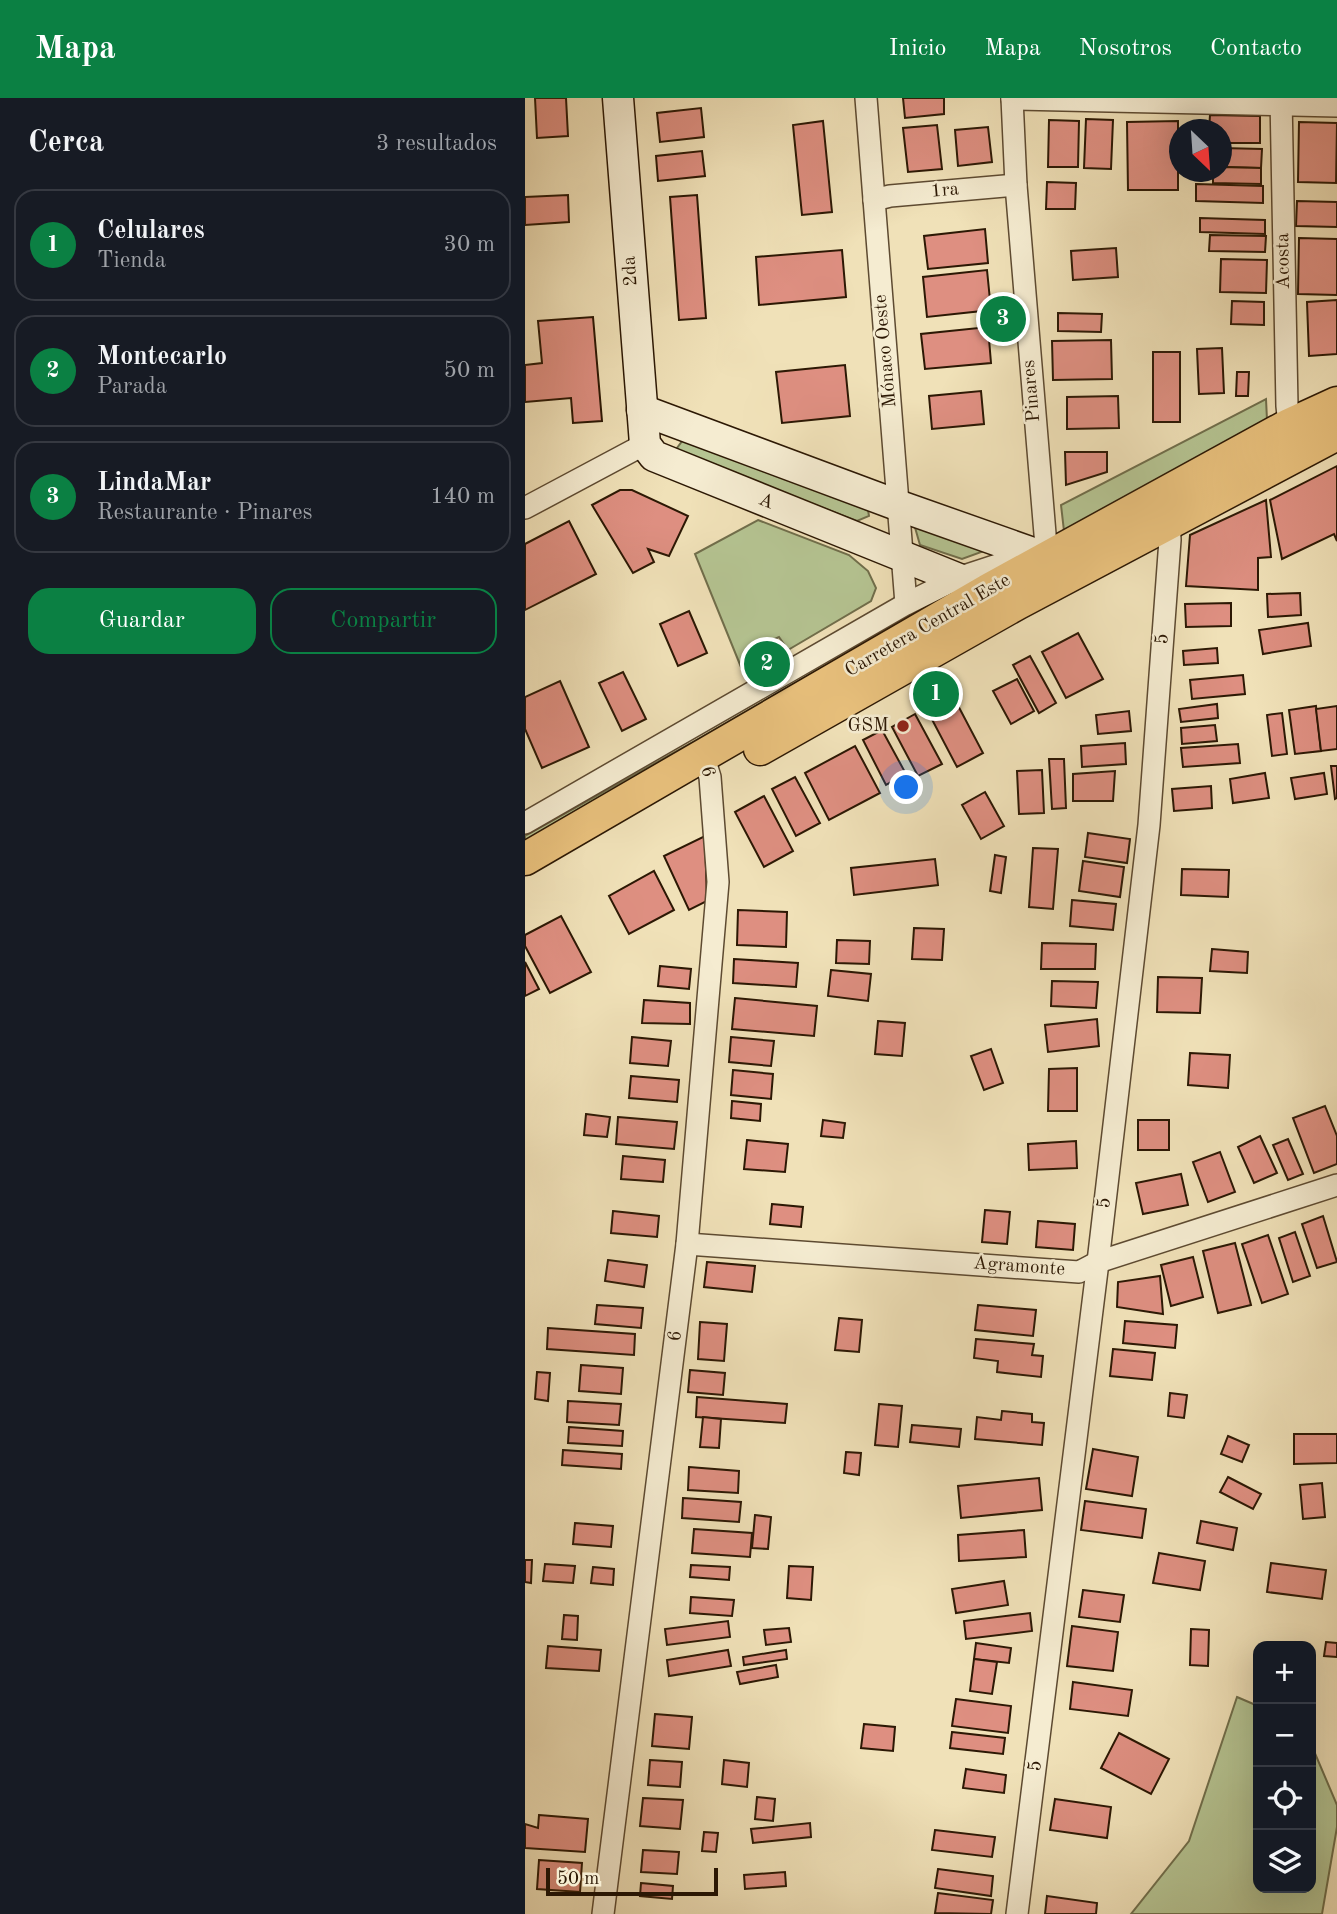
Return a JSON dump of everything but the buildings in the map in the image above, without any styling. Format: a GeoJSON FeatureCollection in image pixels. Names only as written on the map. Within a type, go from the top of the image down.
{"type":"FeatureCollection","features":[{"type":"Feature","properties":{"kind":"main road","name":"Carretera Central Este"},"geometry":{"type":"LineString","coordinates":[[525,883],[988,590],[1050,562],[1169,521],[1294,438],[1337,403]]}},
{"type":"Feature","properties":{"kind":"main road","name":"Carretera Central Este"},"geometry":{"type":"LineString","coordinates":[[525,859],[707,767],[1018,603],[1050,562],[1170,489],[1294,438],[1337,434]]}},
{"type":"Feature","properties":{"kind":"street","name":"2da"},"geometry":{"type":"LineString","coordinates":[[618,98],[645,444]]}},
{"type":"Feature","properties":{"kind":"street","name":"Mónaco Oeste"},"geometry":{"type":"LineString","coordinates":[[866,98],[906,604]]}},
{"type":"Feature","properties":{"kind":"street"},"geometry":{"type":"LineString","coordinates":[[1012,98],[1281,101],[1337,106]]}},
{"type":"Feature","properties":{"kind":"street","name":"Pinares"},"geometry":{"type":"LineString","coordinates":[[1012,98],[1016,185],[1050,562]]}},
{"type":"Feature","properties":{"kind":"street","name":"Acosta"},"geometry":{"type":"LineString","coordinates":[[1281,101],[1294,438]]}},
{"type":"Feature","properties":{"kind":"street","name":"1ra"},"geometry":{"type":"LineString","coordinates":[[874,200],[890,196],[1016,185]]}},
{"type":"Feature","properties":{"kind":"street"},"geometry":{"type":"LineString","coordinates":[[642,410],[1050,562]]}},
{"type":"Feature","properties":{"kind":"street"},"geometry":{"type":"LineString","coordinates":[[525,508],[645,444]]}},
{"type":"Feature","properties":{"kind":"street","name":"A"},"geometry":{"type":"LineString","coordinates":[[645,444],[654,456],[1018,603]]}},
{"type":"Feature","properties":{"kind":"street","name":"5"},"geometry":{"type":"LineString","coordinates":[[1017,1914],[1149,825],[1170,489]]}},
{"type":"Feature","properties":{"kind":"street"},"geometry":{"type":"LineString","coordinates":[[525,823],[906,604],[958,578],[1050,562]]}},
{"type":"Feature","properties":{"kind":"street","name":"6"},"geometry":{"type":"LineString","coordinates":[[603,1914],[687,1244],[718,882],[707,767]]}},
{"type":"Feature","properties":{"kind":"street","name":"Agramonte"},"geometry":{"type":"LineString","coordinates":[[687,1244],[1079,1272],[1098,1262],[1337,1185]]}},
{"type":"Feature","properties":{"kind":"green space"},"geometry":{"type":"Polygon","coordinates":[[[1266,399],[1267,420],[1064,531],[1061,505],[1266,399]]]}},
{"type":"Feature","properties":{"kind":"green space"},"geometry":{"type":"Polygon","coordinates":[[[683,440],[868,510],[869,516],[857,521],[681,453],[677,448],[683,440]]]}},
{"type":"Feature","properties":{"kind":"green space"},"geometry":{"type":"Polygon","coordinates":[[[758,520],[849,555],[868,571],[876,588],[871,601],[788,650],[779,637],[754,648],[760,663],[743,672],[695,554],[758,520]]]}},
{"type":"Feature","properties":{"kind":"green space"},"geometry":{"type":"Polygon","coordinates":[[[914,524],[984,551],[962,559],[920,545],[914,524]]]}},
{"type":"Feature","properties":{"kind":"green space"},"geometry":{"type":"Polygon","coordinates":[[[945,596],[953,600],[525,844],[525,836],[945,596]]]}},
{"type":"Feature","properties":{"kind":"green space"},"geometry":{"type":"Polygon","coordinates":[[[1237,1697],[1253,1704],[1253,1893],[1316,1893],[1316,1756],[1337,1805],[1337,1827],[1322,1914],[1131,1914],[1189,1841],[1237,1697]]]}},
{"type":"Feature","properties":{"kind":"place","name":"LindaMar"},"geometry":{"type":"Point","coordinates":[1003,319]}},
{"type":"Feature","properties":{"kind":"place","name":"Montecarlo"},"geometry":{"type":"Point","coordinates":[767,664]}},
{"type":"Feature","properties":{"kind":"place","name":"Celulares"},"geometry":{"type":"Point","coordinates":[936,694]}},
{"type":"Feature","properties":{"kind":"place","name":"GSM"},"geometry":{"type":"Point","coordinates":[903,726]}}]}
